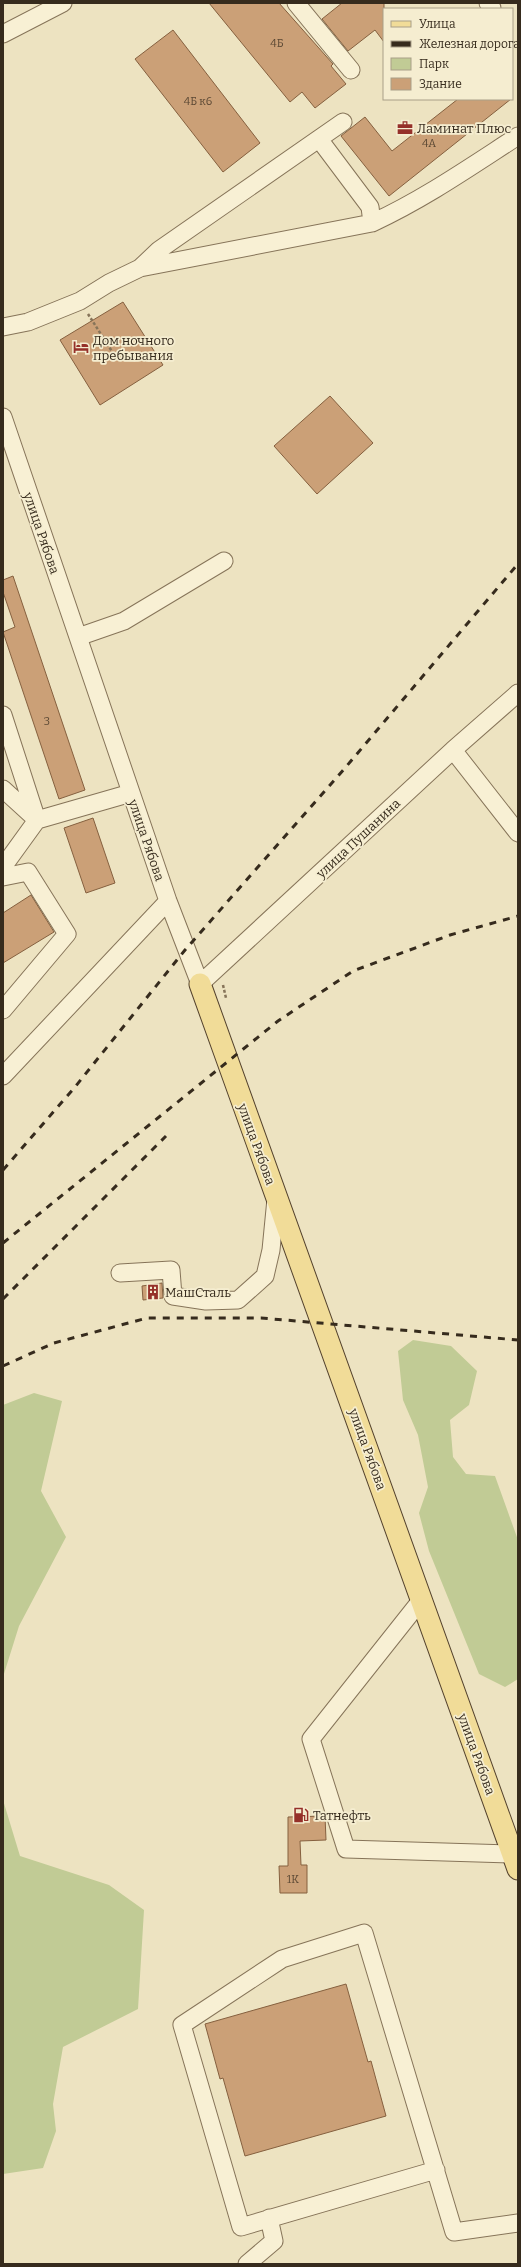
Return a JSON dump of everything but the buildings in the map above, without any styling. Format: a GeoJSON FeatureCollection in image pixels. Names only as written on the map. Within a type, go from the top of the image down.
{"type":"FeatureCollection","features":[{"type":"Feature","properties":{"kind":"main road","name":"улица Рябова"},"geometry":{"type":"LineString","coordinates":[[200,984],[422,1599],[515,1862]]}},
{"type":"Feature","properties":{"kind":"street"},"geometry":{"type":"LineString","coordinates":[[3,34],[63,3]]}},
{"type":"Feature","properties":{"kind":"street"},"geometry":{"type":"LineString","coordinates":[[296,3],[351,70]]}},
{"type":"Feature","properties":{"kind":"street"},"geometry":{"type":"LineString","coordinates":[[140,268],[159,250],[343,122]]}},
{"type":"Feature","properties":{"kind":"street"},"geometry":{"type":"LineString","coordinates":[[3,327],[28,322],[80,302],[108,283],[140,268],[372,224],[429,193],[518,136]]}},
{"type":"Feature","properties":{"kind":"street"},"geometry":{"type":"LineString","coordinates":[[319,139],[370,207],[372,224]]}},
{"type":"Feature","properties":{"kind":"street","name":"улица Рябова"},"geometry":{"type":"LineString","coordinates":[[3,417],[168,901],[200,984]]}},
{"type":"Feature","properties":{"kind":"street"},"geometry":{"type":"LineString","coordinates":[[78,636],[124,622],[224,561]]}},
{"type":"Feature","properties":{"kind":"street","name":"улица Пушанина"},"geometry":{"type":"LineString","coordinates":[[200,984],[453,750],[518,694]]}},
{"type":"Feature","properties":{"kind":"street"},"geometry":{"type":"LineString","coordinates":[[3,715],[37,820]]}},
{"type":"Feature","properties":{"kind":"street"},"geometry":{"type":"LineString","coordinates":[[453,750],[518,833]]}},
{"type":"Feature","properties":{"kind":"street"},"geometry":{"type":"LineString","coordinates":[[3,790],[37,820]]}},
{"type":"Feature","properties":{"kind":"street"},"geometry":{"type":"LineString","coordinates":[[3,867],[37,820],[131,793]]}},
{"type":"Feature","properties":{"kind":"street"},"geometry":{"type":"LineString","coordinates":[[3,877],[28,872],[67,934],[3,1010]]}},
{"type":"Feature","properties":{"kind":"street"},"geometry":{"type":"LineString","coordinates":[[3,1076],[168,901]]}},
{"type":"Feature","properties":{"kind":"street"},"geometry":{"type":"LineString","coordinates":[[120,1273],[171,1270],[173,1296],[206,1301],[238,1300],[265,1276],[271,1250],[276,1196]]}},
{"type":"Feature","properties":{"kind":"street"},"geometry":{"type":"LineString","coordinates":[[422,1599],[311,1739],[346,1849],[515,1862]]}},
{"type":"Feature","properties":{"kind":"street"},"geometry":{"type":"LineString","coordinates":[[436,2170],[241,2227],[182,2024],[282,1959],[364,1933],[436,2170],[454,2232],[518,2223]]}},
{"type":"Feature","properties":{"kind":"street"},"geometry":{"type":"LineString","coordinates":[[247,2264],[274,2241],[269,2218]]}},
{"type":"Feature","properties":{"kind":"path"},"geometry":{"type":"LineString","coordinates":[[80,302],[113,353]]}},
{"type":"Feature","properties":{"kind":"green space"},"geometry":{"type":"Polygon","coordinates":[[[413,1340],[451,1346],[477,1371],[469,1405],[450,1420],[453,1457],[466,1474],[495,1476],[518,1540],[518,1679],[505,1687],[479,1674],[429,1551],[419,1513],[428,1487],[418,1435],[403,1400],[398,1351],[413,1340]]]}},
{"type":"Feature","properties":{"kind":"green space"},"geometry":{"type":"Polygon","coordinates":[[[34,1393],[62,1401],[41,1491],[66,1537],[19,1626],[3,1677],[3,1405],[34,1393]]]}},
{"type":"Feature","properties":{"kind":"green space"},"geometry":{"type":"Polygon","coordinates":[[[3,1800],[20,1856],[109,1885],[144,1910],[138,2009],[63,2047],[53,2104],[56,2131],[43,2168],[3,2174],[3,1800]]]}},
{"type":"Feature","properties":{"kind":"railway"},"geometry":{"type":"LineString","coordinates":[[3,1170],[75,1087],[185,950],[345,768],[517,565]]}},
{"type":"Feature","properties":{"kind":"railway"},"geometry":{"type":"LineString","coordinates":[[3,1243],[278,1021],[353,971],[450,935],[518,916]]}},
{"type":"Feature","properties":{"kind":"railway"},"geometry":{"type":"LineString","coordinates":[[3,1299],[166,1136]]}},
{"type":"Feature","properties":{"kind":"railway"},"geometry":{"type":"LineString","coordinates":[[3,1366],[54,1343],[147,1318],[261,1318],[518,1340]]}},
{"type":"Feature","properties":{"kind":"place","name":"Ламинат Плюс"},"geometry":{"type":"Point","coordinates":[405,128]}},
{"type":"Feature","properties":{"kind":"place","name":"Дом ночного пребывания"},"geometry":{"type":"Point","coordinates":[81,347]}},
{"type":"Feature","properties":{"kind":"place","name":"МашСталь"},"geometry":{"type":"Point","coordinates":[153,1292]}},
{"type":"Feature","properties":{"kind":"place","name":"Татнефть"},"geometry":{"type":"Point","coordinates":[301,1815]}}]}
